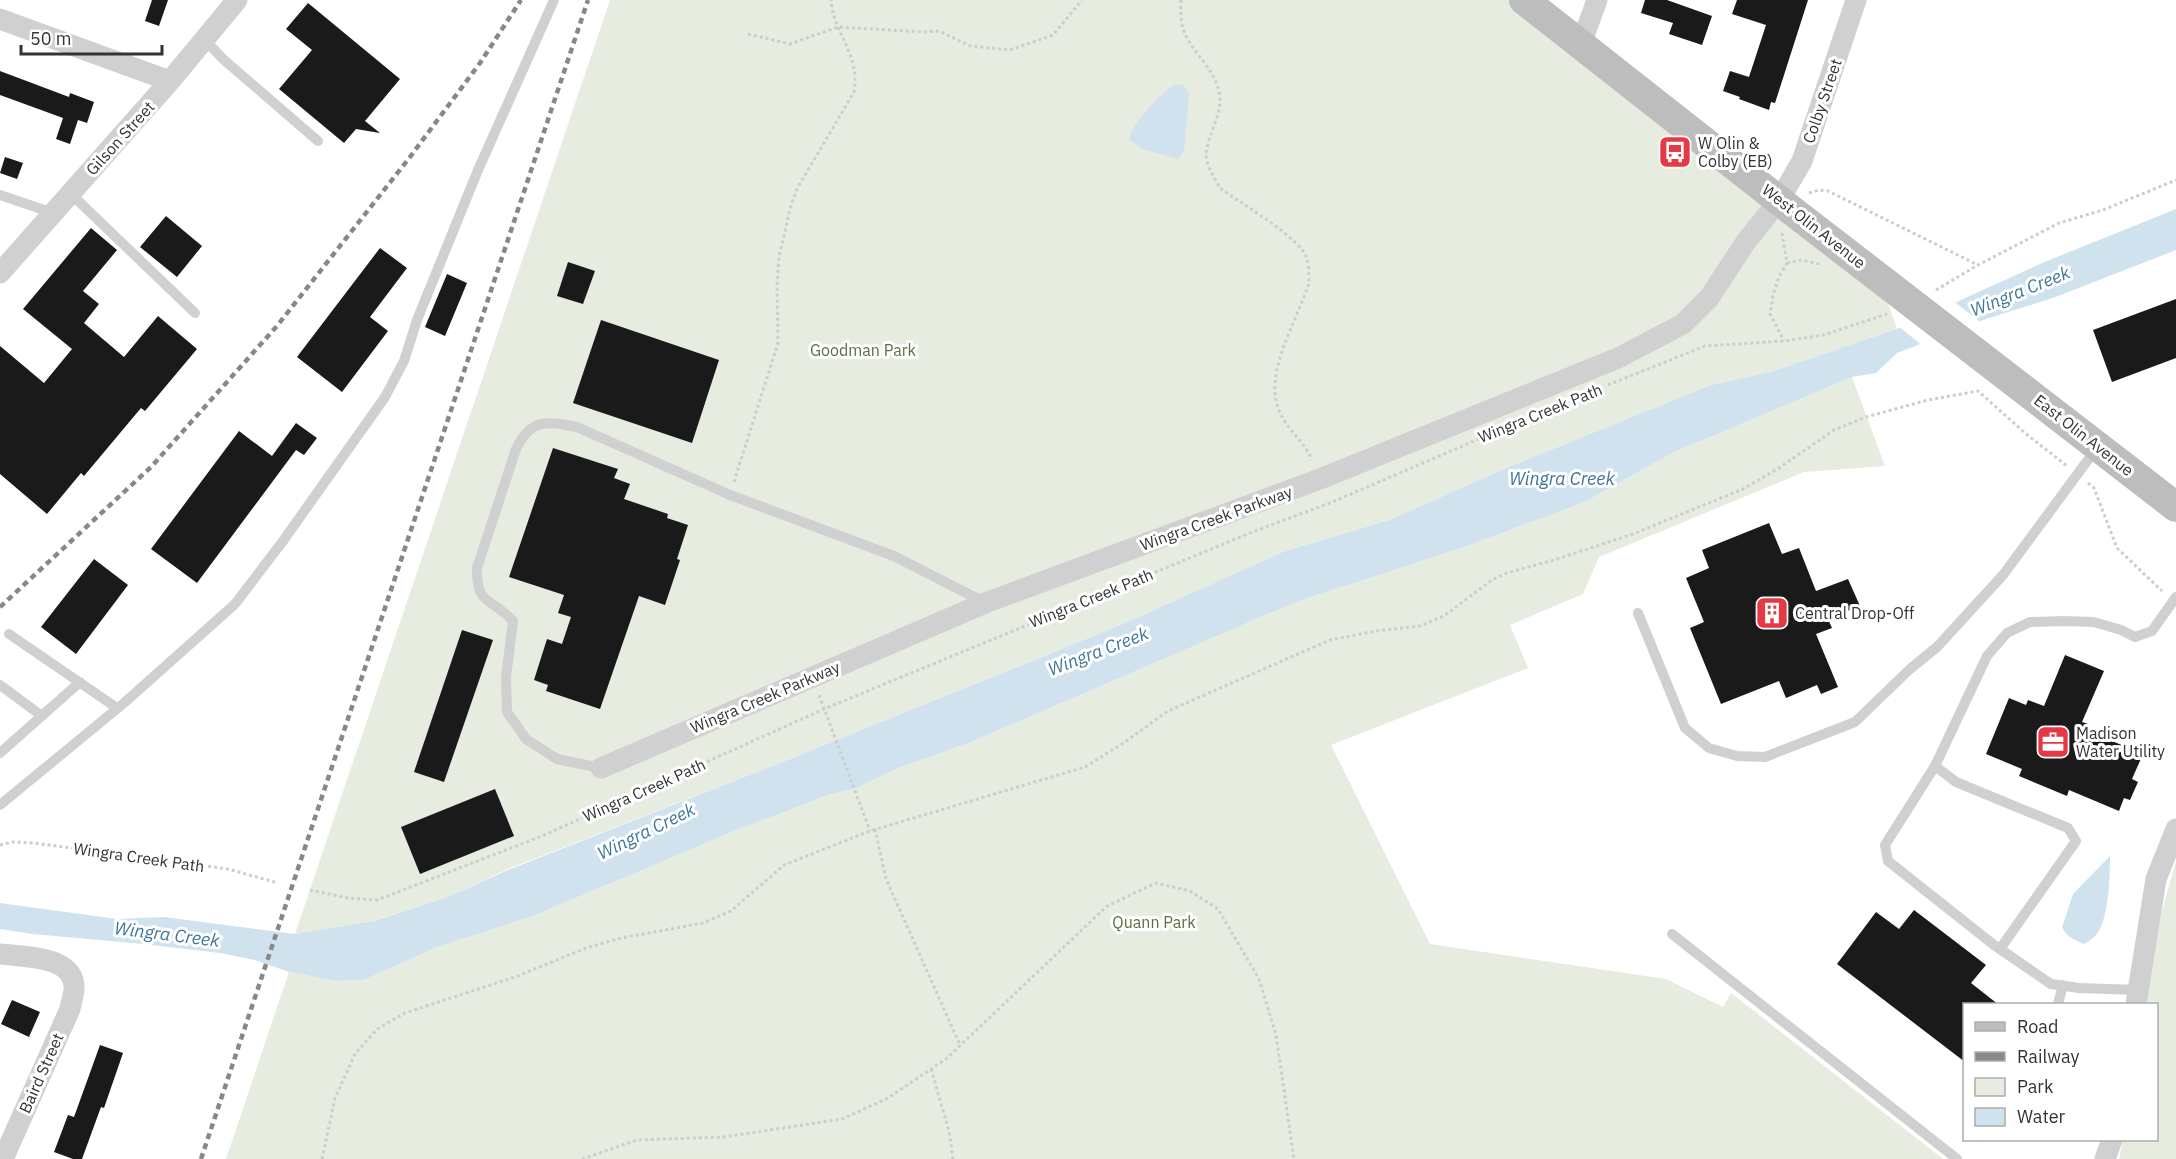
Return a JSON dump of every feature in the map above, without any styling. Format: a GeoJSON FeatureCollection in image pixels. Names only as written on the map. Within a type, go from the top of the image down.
{"type":"FeatureCollection","features":[{"type":"Feature","properties":{"kind":"street","name":"Gilson Street"},"geometry":{"type":"LineString","coordinates":[[0,273],[170,81],[237,0]]}},
{"type":"Feature","properties":{"kind":"street","name":"West Olin Avenue"},"geometry":{"type":"LineString","coordinates":[[1524,0],[1991,364]]}},
{"type":"Feature","properties":{"kind":"street"},"geometry":{"type":"LineString","coordinates":[[1581,44],[1597,0]]}},
{"type":"Feature","properties":{"kind":"street","name":"Colby Street"},"geometry":{"type":"LineString","coordinates":[[1779,199],[1802,161],[1857,0]]}},
{"type":"Feature","properties":{"kind":"street"},"geometry":{"type":"LineString","coordinates":[[0,19],[170,81]]}},
{"type":"Feature","properties":{"kind":"street","name":"Wingra Creek Parkway"},"geometry":{"type":"LineString","coordinates":[[601,768],[985,603],[1320,480],[1618,358],[1683,324],[1709,298],[1745,243],[1779,199]]}},
{"type":"Feature","properties":{"kind":"street","name":"East Olin Avenue"},"geometry":{"type":"LineString","coordinates":[[1991,364],[2176,507]]}},
{"type":"Feature","properties":{"kind":"street"},"geometry":{"type":"LineString","coordinates":[[2137,997],[2156,879],[2176,829]]}},
{"type":"Feature","properties":{"kind":"street","name":"Baird Street"},"geometry":{"type":"LineString","coordinates":[[0,954],[52,960],[69,971],[75,985],[70,1009],[3,1159]]}},
{"type":"Feature","properties":{"kind":"street"},"geometry":{"type":"LineString","coordinates":[[2106,1159],[2112,1141]]}},
{"type":"Feature","properties":{"kind":"lane"},"geometry":{"type":"LineString","coordinates":[[0,805],[117,708],[235,604],[283,542],[385,397],[404,361],[417,320],[478,170],[554,0]]}},
{"type":"Feature","properties":{"kind":"lane"},"geometry":{"type":"LineString","coordinates":[[204,39],[318,141]]}},
{"type":"Feature","properties":{"kind":"lane"},"geometry":{"type":"LineString","coordinates":[[70,193],[195,313]]}},
{"type":"Feature","properties":{"kind":"lane"},"geometry":{"type":"LineString","coordinates":[[0,195],[53,213]]}},
{"type":"Feature","properties":{"kind":"lane"},"geometry":{"type":"LineString","coordinates":[[601,768],[557,759],[526,739],[507,712],[506,677],[513,621],[500,608],[482,598],[477,586],[477,568],[516,449],[523,434],[537,423],[555,422],[577,427],[730,495],[894,556],[985,603]]}},
{"type":"Feature","properties":{"kind":"lane"},"geometry":{"type":"LineString","coordinates":[[1638,613],[1685,728],[1708,748],[1737,756],[1765,757],[1855,723],[1910,669],[1937,647],[2003,575],[2098,447]]}},
{"type":"Feature","properties":{"kind":"lane"},"geometry":{"type":"LineString","coordinates":[[2137,997],[2051,984],[2000,949],[1887,861],[1885,845],[1935,766],[1987,656],[2007,633],[2030,622],[2064,621],[2094,622],[2135,637],[2152,631],[2175,599]]}},
{"type":"Feature","properties":{"kind":"lane"},"geometry":{"type":"LineString","coordinates":[[9,633],[117,708]]}},
{"type":"Feature","properties":{"kind":"lane"},"geometry":{"type":"LineString","coordinates":[[0,753],[80,682]]}},
{"type":"Feature","properties":{"kind":"lane"},"geometry":{"type":"LineString","coordinates":[[0,685],[42,716]]}},
{"type":"Feature","properties":{"kind":"lane"},"geometry":{"type":"LineString","coordinates":[[1935,766],[1956,782],[2068,828],[2076,841],[2000,949]]}},
{"type":"Feature","properties":{"kind":"lane"},"geometry":{"type":"LineString","coordinates":[[1672,934],[1958,1159]]}},
{"type":"Feature","properties":{"kind":"lane"},"geometry":{"type":"LineString","coordinates":[[2058,1003],[2063,985]]}},
{"type":"Feature","properties":{"kind":"path"},"geometry":{"type":"LineString","coordinates":[[730,495],[778,343],[779,257],[791,205],[798,187],[854,92],[856,76],[853,60],[832,14],[831,0]]}},
{"type":"Feature","properties":{"kind":"path"},"geometry":{"type":"LineString","coordinates":[[748,34],[790,45],[838,27],[939,31],[970,46],[1010,50],[1053,35],[1082,0]]}},
{"type":"Feature","properties":{"kind":"path"},"geometry":{"type":"LineString","coordinates":[[1181,0],[1180,14],[1187,39],[1207,66],[1216,81],[1220,94],[1220,105],[1206,156],[1214,177],[1220,188],[1284,234],[1304,252],[1309,269],[1309,283],[1276,369],[1275,396],[1279,411],[1311,455],[1330,503]]}},
{"type":"Feature","properties":{"kind":"path"},"geometry":{"type":"LineString","coordinates":[[1943,287],[1978,265],[2059,223],[2103,210],[2176,180]]}},
{"type":"Feature","properties":{"kind":"path"},"geometry":{"type":"LineString","coordinates":[[1809,193],[1819,190],[1828,191],[1978,265]]}},
{"type":"Feature","properties":{"kind":"path"},"geometry":{"type":"LineString","coordinates":[[1782,232],[1787,263],[1776,286],[1770,314],[1784,341]]}},
{"type":"Feature","properties":{"kind":"path"},"geometry":{"type":"LineString","coordinates":[[1787,263],[1801,260],[1827,265]]}},
{"type":"Feature","properties":{"kind":"path","name":"Wingra Creek Path"},"geometry":{"type":"LineString","coordinates":[[1608,385],[1705,346],[1784,341],[1824,335],[1881,317]]}},
{"type":"Feature","properties":{"kind":"path"},"geometry":{"type":"LineString","coordinates":[[322,1159],[335,1098],[355,1054],[377,1029],[405,1013],[515,977],[586,948],[621,938],[703,923],[731,911],[784,865],[875,829],[1086,766],[1168,711],[1330,640],[1376,631],[1420,626],[1436,620],[1492,580],[1507,573],[1633,534],[1743,489],[1788,462],[1834,430],[1866,417],[1928,399],[1978,390],[2025,433],[2094,488],[2117,548],[2175,599]]}},
{"type":"Feature","properties":{"kind":"path","name":"Wingra Creek Path"},"geometry":{"type":"LineString","coordinates":[[310,890],[348,898],[377,900],[542,836],[824,709],[1244,535],[1330,503],[1522,420]]}},
{"type":"Feature","properties":{"kind":"path"},"geometry":{"type":"LineString","coordinates":[[812,677],[870,831]]}},
{"type":"Feature","properties":{"kind":"path"},"geometry":{"type":"LineString","coordinates":[[875,829],[886,879],[960,1045]]}},
{"type":"Feature","properties":{"kind":"path","name":"Wingra Creek Path"},"geometry":{"type":"LineString","coordinates":[[0,845],[13,842],[34,843],[228,869],[278,883]]}},
{"type":"Feature","properties":{"kind":"path"},"geometry":{"type":"LineString","coordinates":[[582,1159],[637,1140],[724,1137],[842,1119],[888,1098],[946,1059],[1107,906],[1156,883],[1190,891],[1218,909],[1259,979],[1276,1035],[1294,1159]]}},
{"type":"Feature","properties":{"kind":"path"},"geometry":{"type":"LineString","coordinates":[[931,1069],[949,1131],[953,1159]]}},
{"type":"Feature","properties":{"kind":"green space","name":"Goodman Park"},"geometry":{"type":"Polygon","coordinates":[[[610,0],[1524,0],[1879,277],[1897,329],[1770,372],[1711,385],[1511,466],[1389,520],[1285,551],[1123,624],[790,759],[508,869],[450,896],[373,921],[295,934],[610,0]]]}},
{"type":"Feature","properties":{"kind":"green space","name":"Quann Park"},"geometry":{"type":"Polygon","coordinates":[[[1852,377],[1885,466],[1804,472],[1599,557],[1583,594],[1510,625],[1528,668],[1331,745],[1430,944],[1666,979],[1723,1007],[1731,993],[1943,1159],[226,1159],[289,972],[336,981],[364,980],[437,947],[533,916],[737,830],[828,795],[856,788],[896,769],[971,742],[1296,602],[1464,547],[1585,502],[1672,453],[1852,377]]]}},
{"type":"Feature","properties":{"kind":"green space"},"geometry":{"type":"Polygon","coordinates":[[[2176,861],[2176,1159],[2119,1159],[2123,1141],[2158,1141],[2158,1003],[2146,1003],[2160,918],[2176,861]]]}},
{"type":"Feature","properties":{"kind":"water"},"geometry":{"type":"Polygon","coordinates":[[[1176,84],[1183,85],[1189,94],[1184,151],[1178,159],[1142,149],[1129,139],[1148,109],[1163,93],[1176,84]]]}},
{"type":"Feature","properties":{"kind":"water","name":"Wingra Creek"},"geometry":{"type":"Polygon","coordinates":[[[2176,209],[2176,250],[2053,298],[1989,318],[1897,353],[1876,373],[1852,377],[1672,453],[1585,502],[1464,547],[1296,602],[971,742],[896,769],[856,788],[828,795],[737,830],[533,916],[437,947],[364,980],[336,981],[289,972],[255,960],[220,953],[0,929],[0,903],[117,919],[164,917],[295,934],[374,921],[450,896],[508,870],[1123,624],[1285,551],[1389,520],[1511,466],[1711,385],[1770,372],[1897,329],[2042,263],[2176,209]]]}},
{"type":"Feature","properties":{"kind":"water"},"geometry":{"type":"Polygon","coordinates":[[[2110,856],[2108,897],[2104,919],[2096,935],[2084,944],[2071,938],[2062,927],[2073,894],[2110,856]]]}},
{"type":"Feature","properties":{"kind":"pier"},"geometry":{"type":"Polygon","coordinates":[[[1952,300],[1983,324],[1924,347],[1897,325],[1952,300]]]}},
{"type":"Feature","properties":{"kind":"building"},"geometry":{"type":"Polygon","coordinates":[[[152,0],[168,0],[159,26],[145,21],[152,0]]]}},
{"type":"Feature","properties":{"kind":"building"},"geometry":{"type":"Polygon","coordinates":[[[1645,0],[1667,0],[1712,16],[1702,45],[1669,34],[1673,23],[1641,13],[1645,0]]]}},
{"type":"Feature","properties":{"kind":"building"},"geometry":{"type":"Polygon","coordinates":[[[1737,0],[1808,0],[1775,103],[1771,102],[1769,110],[1723,91],[1730,71],[1749,77],[1766,25],[1732,14],[1737,0]]]}},
{"type":"Feature","properties":{"kind":"building"},"geometry":{"type":"Polygon","coordinates":[[[308,3],[400,79],[365,121],[380,133],[356,129],[344,143],[279,89],[312,50],[286,29],[308,3]]]}},
{"type":"Feature","properties":{"kind":"building"},"geometry":{"type":"Polygon","coordinates":[[[0,71],[69,97],[70,93],[94,102],[87,123],[78,120],[70,144],[56,139],[63,118],[0,95],[0,71]]]}},
{"type":"Feature","properties":{"kind":"building"},"geometry":{"type":"Polygon","coordinates":[[[5,157],[23,163],[17,179],[0,173],[5,157]]]}},
{"type":"Feature","properties":{"kind":"building"},"geometry":{"type":"Polygon","coordinates":[[[166,216],[202,246],[177,277],[140,247],[166,216]]]}},
{"type":"Feature","properties":{"kind":"building"},"geometry":{"type":"Polygon","coordinates":[[[91,228],[117,250],[83,291],[99,304],[84,323],[124,357],[158,316],[197,349],[145,411],[141,408],[84,476],[81,473],[47,514],[0,474],[0,346],[44,383],[72,349],[23,309],[91,228]]]}},
{"type":"Feature","properties":{"kind":"building"},"geometry":{"type":"Polygon","coordinates":[[[380,248],[407,268],[370,317],[388,331],[342,392],[297,357],[380,248]]]}},
{"type":"Feature","properties":{"kind":"building"},"geometry":{"type":"Polygon","coordinates":[[[568,262],[595,271],[583,304],[557,296],[568,262]]]}},
{"type":"Feature","properties":{"kind":"building"},"geometry":{"type":"Polygon","coordinates":[[[447,274],[467,283],[445,336],[425,327],[447,274]]]}},
{"type":"Feature","properties":{"kind":"building"},"geometry":{"type":"Polygon","coordinates":[[[2176,299],[2176,358],[2112,382],[2093,330],[2176,299]]]}},
{"type":"Feature","properties":{"kind":"building"},"geometry":{"type":"Polygon","coordinates":[[[601,320],[719,360],[692,443],[573,403],[601,320]]]}},
{"type":"Feature","properties":{"kind":"building"},"geometry":{"type":"Polygon","coordinates":[[[296,423],[317,438],[304,455],[296,450],[197,583],[151,549],[239,431],[272,456],[296,423]]]}},
{"type":"Feature","properties":{"kind":"building"},"geometry":{"type":"Polygon","coordinates":[[[553,448],[618,469],[614,478],[630,484],[624,499],[668,514],[667,518],[688,525],[677,559],[680,560],[665,605],[639,596],[600,709],[546,691],[548,685],[534,680],[547,639],[562,644],[571,617],[558,613],[564,595],[509,577],[553,448]]]}},
{"type":"Feature","properties":{"kind":"building","name":"Central Drop-Off"},"geometry":{"type":"Polygon","coordinates":[[[1769,523],[1782,554],[1799,548],[1816,591],[1848,579],[1860,606],[1828,619],[1832,628],[1816,634],[1838,687],[1821,694],[1817,685],[1786,698],[1779,681],[1721,704],[1690,628],[1704,622],[1686,578],[1709,568],[1702,550],[1769,523]]]}},
{"type":"Feature","properties":{"kind":"building"},"geometry":{"type":"Polygon","coordinates":[[[94,559],[128,585],[76,654],[41,627],[94,559]]]}},
{"type":"Feature","properties":{"kind":"building"},"geometry":{"type":"Polygon","coordinates":[[[462,630],[493,640],[444,782],[414,772],[462,630]]]}},
{"type":"Feature","properties":{"kind":"building","name":"Madison Water Utility"},"geometry":{"type":"Polygon","coordinates":[[[2065,655],[2104,671],[2082,722],[2088,724],[2086,730],[2143,754],[2132,779],[2138,782],[2130,800],[2124,798],[2119,811],[2069,790],[2067,796],[2019,776],[2022,769],[1986,754],[2009,698],[2026,705],[2028,700],[2044,706],[2065,655]]]}},
{"type":"Feature","properties":{"kind":"building"},"geometry":{"type":"Polygon","coordinates":[[[495,789],[514,836],[420,874],[401,827],[495,789]]]}},
{"type":"Feature","properties":{"kind":"building"},"geometry":{"type":"Polygon","coordinates":[[[1914,910],[1986,965],[1971,983],[1996,1003],[1963,1003],[1963,1060],[1837,964],[1876,912],[1899,929],[1914,910]]]}},
{"type":"Feature","properties":{"kind":"building"},"geometry":{"type":"Polygon","coordinates":[[[12,1000],[40,1012],[29,1037],[1,1024],[12,1000]]]}},
{"type":"Feature","properties":{"kind":"building"},"geometry":{"type":"Polygon","coordinates":[[[100,1045],[123,1053],[104,1108],[101,1107],[82,1159],[73,1159],[54,1152],[68,1115],[74,1117],[100,1045]]]}},
{"type":"Feature","properties":{"kind":"railway"},"geometry":{"type":"LineString","coordinates":[[0,607],[151,467],[277,326],[410,157],[480,63],[521,0]]}},
{"type":"Feature","properties":{"kind":"railway"},"geometry":{"type":"LineString","coordinates":[[201,1159],[588,0]]}},
{"type":"Feature","properties":{"kind":"place","name":"W Olin & Colby (EB)"},"geometry":{"type":"Point","coordinates":[1675,152]}},
{"type":"Feature","properties":{"kind":"place","name":"Central Drop-Off"},"geometry":{"type":"Point","coordinates":[1772,613]}},
{"type":"Feature","properties":{"kind":"place","name":"Madison Water Utility"},"geometry":{"type":"Point","coordinates":[2053,742]}}]}
